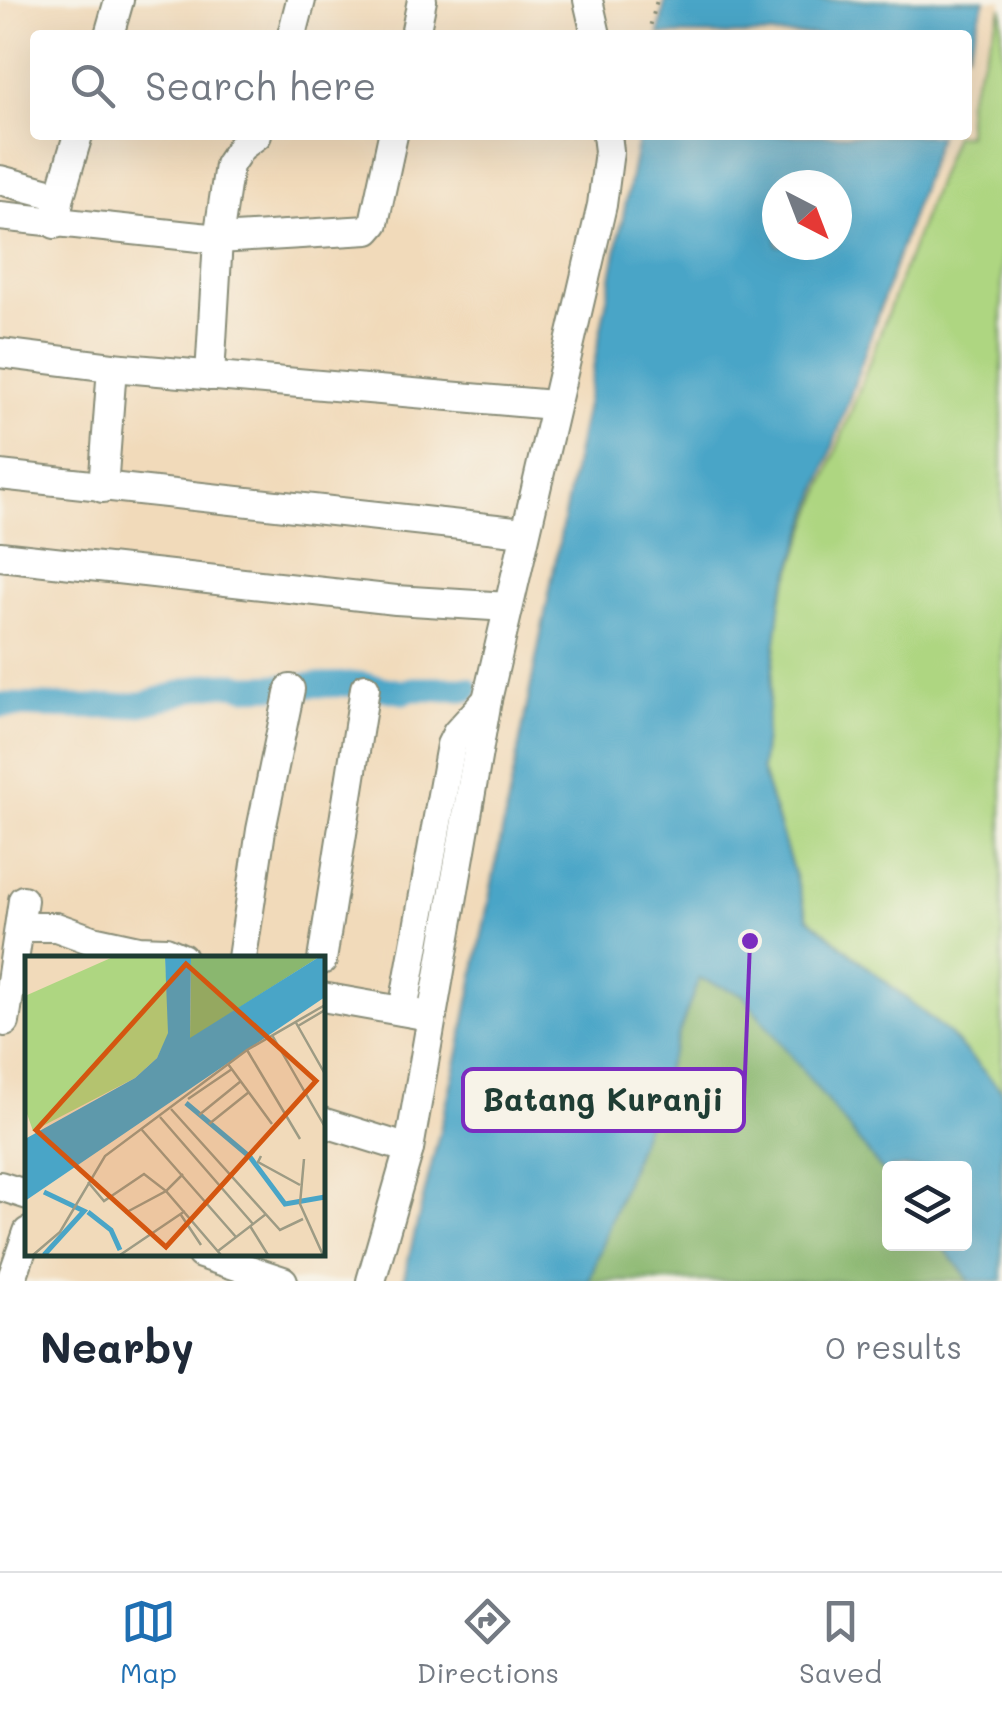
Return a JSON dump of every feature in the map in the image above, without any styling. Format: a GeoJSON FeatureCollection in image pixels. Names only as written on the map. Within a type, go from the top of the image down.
{"type":"FeatureCollection","features":[{"type":"Feature","properties":{"kind":"street"},"geometry":{"type":"LineString","coordinates":[[111,30],[120,0]]}},
{"type":"Feature","properties":{"kind":"street"},"geometry":{"type":"LineString","coordinates":[[293,30],[300,0]]}},
{"type":"Feature","properties":{"kind":"street"},"geometry":{"type":"LineString","coordinates":[[416,30],[422,0]]}},
{"type":"Feature","properties":{"kind":"street"},"geometry":{"type":"LineString","coordinates":[[588,0],[595,30]]}},
{"type":"Feature","properties":{"kind":"street"},"geometry":{"type":"LineString","coordinates":[[57,210],[77,140]]}},
{"type":"Feature","properties":{"kind":"street"},"geometry":{"type":"LineString","coordinates":[[210,376],[218,239],[229,166],[241,147],[251,140]]}},
{"type":"Feature","properties":{"kind":"street"},"geometry":{"type":"LineString","coordinates":[[0,216],[57,210],[218,239],[368,230],[374,223],[391,140]]}},
{"type":"Feature","properties":{"kind":"street"},"geometry":{"type":"LineString","coordinates":[[371,1281],[409,1149],[435,1017],[487,700],[602,204],[607,140]]}},
{"type":"Feature","properties":{"kind":"street"},"geometry":{"type":"LineString","coordinates":[[0,180],[57,210]]}},
{"type":"Feature","properties":{"kind":"street"},"geometry":{"type":"LineString","coordinates":[[0,353],[210,376],[553,405]]}},
{"type":"Feature","properties":{"kind":"street"},"geometry":{"type":"LineString","coordinates":[[103,488],[112,366]]}},
{"type":"Feature","properties":{"kind":"street"},"geometry":{"type":"LineString","coordinates":[[0,474],[525,532]]}},
{"type":"Feature","properties":{"kind":"street"},"geometry":{"type":"LineString","coordinates":[[0,556],[396,600],[508,607]]}},
{"type":"Feature","properties":{"kind":"street"},"geometry":{"type":"LineString","coordinates":[[323,956],[365,688]]}},
{"type":"Feature","properties":{"kind":"street"},"geometry":{"type":"LineString","coordinates":[[242,956],[262,823],[290,689]]}},
{"type":"Feature","properties":{"kind":"street"},"geometry":{"type":"LineString","coordinates":[[402,1012],[451,745],[487,700]]}},
{"type":"Feature","properties":{"kind":"street"},"geometry":{"type":"LineString","coordinates":[[11,1023],[21,913],[92,940],[138,950],[166,950],[178,956]]}},
{"type":"Feature","properties":{"kind":"street"},"geometry":{"type":"LineString","coordinates":[[325,998],[435,1017]]}},
{"type":"Feature","properties":{"kind":"street"},"geometry":{"type":"LineString","coordinates":[[325,1123],[409,1149]]}},
{"type":"Feature","properties":{"kind":"street"},"geometry":{"type":"LineString","coordinates":[[0,1186],[25,1194]]}},
{"type":"Feature","properties":{"kind":"street"},"geometry":{"type":"LineString","coordinates":[[11,1281],[25,1241]]}},
{"type":"Feature","properties":{"kind":"street"},"geometry":{"type":"LineString","coordinates":[[207,1256],[282,1281]]}},
{"type":"Feature","properties":{"kind":"path"},"geometry":{"type":"LineString","coordinates":[[649,30],[657,0]]}},
{"type":"Feature","properties":{"kind":"green space"},"geometry":{"type":"Polygon","coordinates":[[[1002,7],[1002,1091],[947,1032],[808,918],[761,769],[781,599],[952,140],[972,140],[972,87],[1002,7]]]}},
{"type":"Feature","properties":{"kind":"green space"},"geometry":{"type":"Polygon","coordinates":[[[699,977],[742,993],[882,1170],[882,1251],[946,1251],[970,1281],[589,1281],[699,977]]]}},
{"type":"Feature","properties":{"kind":"water"},"geometry":{"type":"Polygon","coordinates":[[[665,0],[985,0],[972,39],[972,30],[660,30],[665,0]]]}},
{"type":"Feature","properties":{"kind":"water"},"geometry":{"type":"Polygon","coordinates":[[[638,140],[937,140],[781,599],[761,769],[808,918],[947,1032],[1002,1091],[1002,1281],[970,1281],[946,1251],[972,1251],[972,1161],[882,1161],[882,1170],[742,994],[699,978],[589,1281],[403,1281],[459,1052],[638,140]]]}},
{"type":"Feature","properties":{"kind":"waterway"},"geometry":{"type":"LineString","coordinates":[[0,705],[123,706],[219,684],[360,684],[403,692],[467,689]]}},
{"type":"Feature","properties":{"kind":"place","name":"Batang Kuranji"},"geometry":{"type":"Point","coordinates":[750,941]}}]}
